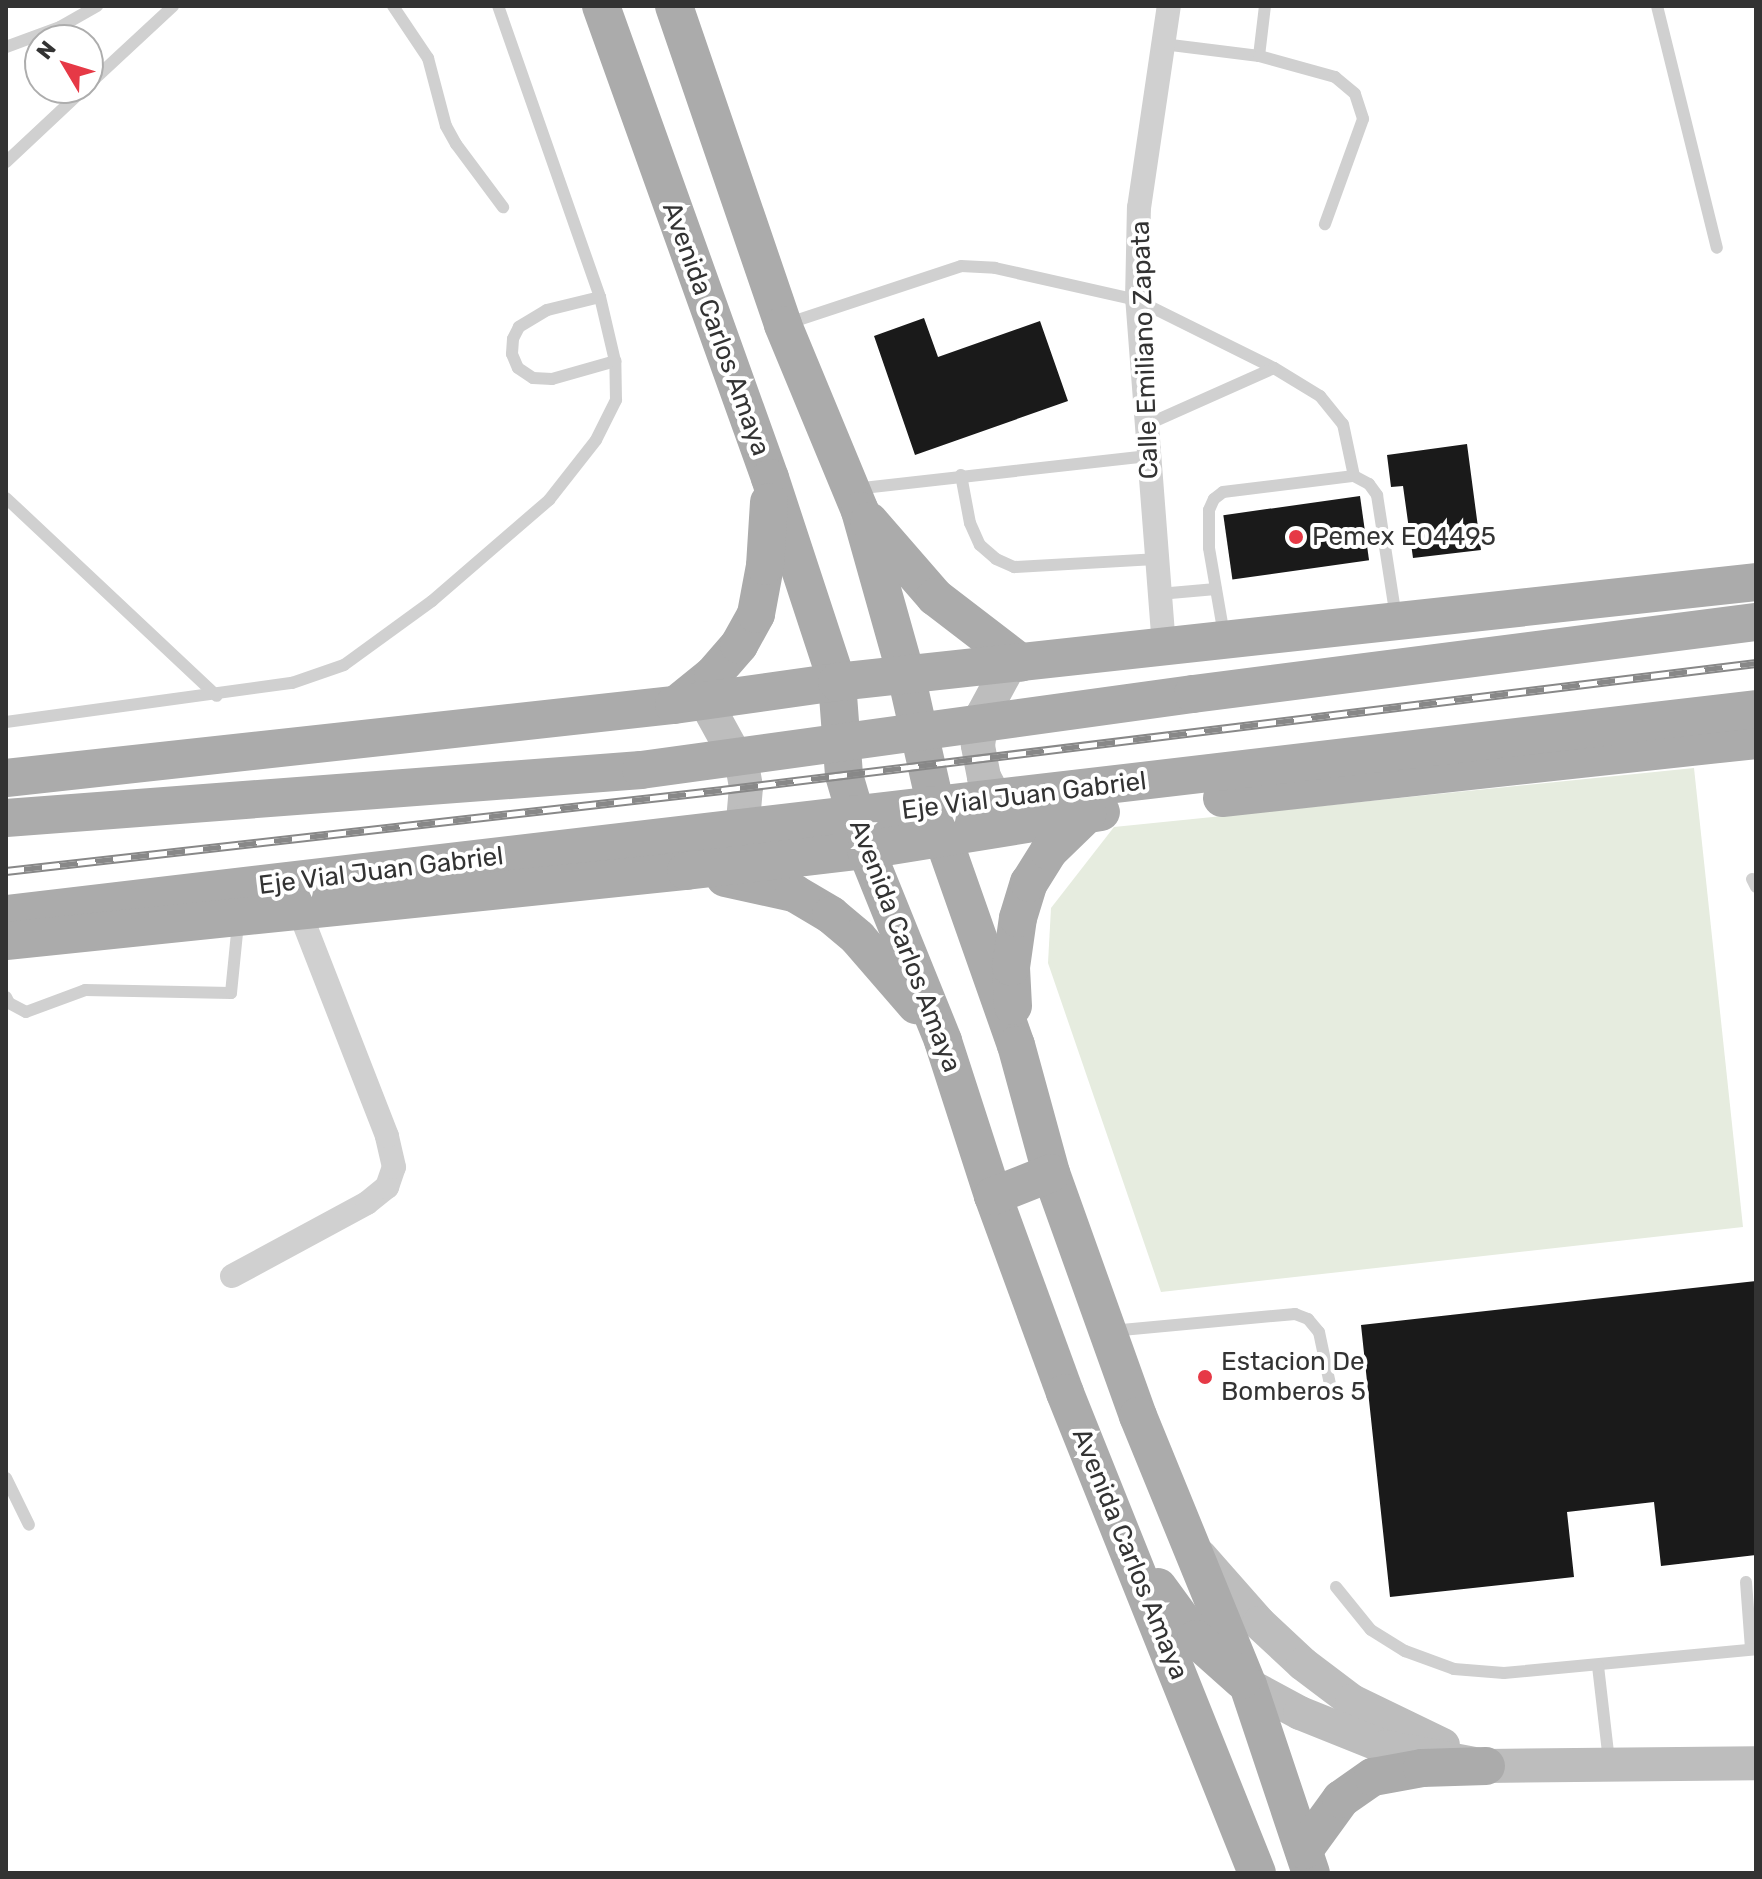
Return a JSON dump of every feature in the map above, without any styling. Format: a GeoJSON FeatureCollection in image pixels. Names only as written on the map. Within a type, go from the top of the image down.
{"type":"FeatureCollection","features":[{"type":"Feature","properties":{"kind":"main road","name":"Avenida Carlos Amaya"},"geometry":{"type":"LineString","coordinates":[[601,6],[770,478],[837,682],[844,775],[866,850],[943,1041],[993,1196],[1083,1438],[1257,1873]]}},
{"type":"Feature","properties":{"kind":"main road"},"geometry":{"type":"LineString","coordinates":[[674,6],[783,325],[855,500],[906,675],[943,838],[1016,1045],[1051,1173],[1138,1416],[1248,1685],[1308,1862]]}},
{"type":"Feature","properties":{"kind":"main road"},"geometry":{"type":"LineString","coordinates":[[690,703],[739,645],[756,614],[765,566],[770,478]]}},
{"type":"Feature","properties":{"kind":"main road"},"geometry":{"type":"LineString","coordinates":[[855,500],[935,597],[1016,663]]}},
{"type":"Feature","properties":{"kind":"main road"},"geometry":{"type":"LineString","coordinates":[[6,778],[690,703],[837,682],[1756,582]]}},
{"type":"Feature","properties":{"kind":"main road"},"geometry":{"type":"LineString","coordinates":[[6,818],[641,770],[1193,694],[1756,622]]}},
{"type":"Feature","properties":{"kind":"main road"},"geometry":{"type":"LineString","coordinates":[[1011,826],[984,777],[978,745],[983,714],[1016,663]]}},
{"type":"Feature","properties":{"kind":"main road"},"geometry":{"type":"LineString","coordinates":[[690,703],[743,770],[746,796],[743,822],[695,870]]}},
{"type":"Feature","properties":{"kind":"main road","name":"Eje Vial Juan Gabriel"},"geometry":{"type":"LineString","coordinates":[[6,914],[1756,709]]}},
{"type":"Feature","properties":{"kind":"main road"},"geometry":{"type":"LineString","coordinates":[[6,941],[695,870],[866,850],[1088,813],[1756,740]]}},
{"type":"Feature","properties":{"kind":"main road"},"geometry":{"type":"LineString","coordinates":[[1016,1045],[1011,967],[1021,907],[1029,883],[1049,851],[1088,813]]}},
{"type":"Feature","properties":{"kind":"main road"},"geometry":{"type":"LineString","coordinates":[[695,870],[794,893],[831,915],[858,938],[901,984],[943,1041]]}},
{"type":"Feature","properties":{"kind":"main road"},"geometry":{"type":"LineString","coordinates":[[993,1196],[1051,1173]]}},
{"type":"Feature","properties":{"kind":"main road"},"geometry":{"type":"LineString","coordinates":[[1083,1438],[1138,1416]]}},
{"type":"Feature","properties":{"kind":"main road"},"geometry":{"type":"LineString","coordinates":[[1113,1512],[1172,1608],[1196,1639],[1248,1685],[1300,1713],[1374,1743],[1486,1766]]}},
{"type":"Feature","properties":{"kind":"main road"},"geometry":{"type":"LineString","coordinates":[[1193,1549],[1259,1623],[1303,1664],[1352,1701],[1486,1766]]}},
{"type":"Feature","properties":{"kind":"main road"},"geometry":{"type":"LineString","coordinates":[[1308,1862],[1341,1799],[1373,1777],[1422,1768],[1756,1763]]}},
{"type":"Feature","properties":{"kind":"street","name":"Calle Emiliano Zapata"},"geometry":{"type":"LineString","coordinates":[[1164,647],[1137,300],[1139,208],[1169,6]]}},
{"type":"Feature","properties":{"kind":"street"},"geometry":{"type":"LineString","coordinates":[[232,1276],[367,1203],[387,1187],[394,1167],[387,1136],[299,910]]}},
{"type":"Feature","properties":{"kind":"lane"},"geometry":{"type":"LineString","coordinates":[[6,47],[60,27],[97,6]]}},
{"type":"Feature","properties":{"kind":"lane"},"geometry":{"type":"LineString","coordinates":[[104,70],[173,6]]}},
{"type":"Feature","properties":{"kind":"lane"},"geometry":{"type":"LineString","coordinates":[[393,6],[428,58],[446,126],[503,207]]}},
{"type":"Feature","properties":{"kind":"lane"},"geometry":{"type":"LineString","coordinates":[[6,722],[217,696],[292,683],[344,665],[432,601],[549,500],[596,440],[616,400],[615,361],[600,297],[498,6]]}},
{"type":"Feature","properties":{"kind":"lane"},"geometry":{"type":"LineString","coordinates":[[1259,56],[1265,6]]}},
{"type":"Feature","properties":{"kind":"lane"},"geometry":{"type":"LineString","coordinates":[[1657,6],[1717,248]]}},
{"type":"Feature","properties":{"kind":"lane"},"geometry":{"type":"LineString","coordinates":[[1163,44],[1259,56],[1335,77],[1355,94],[1363,119],[1325,224]]}},
{"type":"Feature","properties":{"kind":"lane"},"geometry":{"type":"LineString","coordinates":[[6,162],[68,104]]}},
{"type":"Feature","properties":{"kind":"lane"},"geometry":{"type":"LineString","coordinates":[[783,325],[961,266],[995,268],[1137,300],[1274,368],[1320,396],[1343,424],[1354,476]]}},
{"type":"Feature","properties":{"kind":"lane"},"geometry":{"type":"LineString","coordinates":[[600,297],[547,310],[528,321],[519,327],[513,339],[512,354],[518,368],[533,378],[552,379],[615,361]]}},
{"type":"Feature","properties":{"kind":"lane"},"geometry":{"type":"LineString","coordinates":[[1146,425],[1274,368]]}},
{"type":"Feature","properties":{"kind":"lane"},"geometry":{"type":"LineString","coordinates":[[855,500],[961,475],[1148,456]]}},
{"type":"Feature","properties":{"kind":"lane"},"geometry":{"type":"LineString","coordinates":[[961,475],[970,523],[980,545],[996,559],[1014,567],[1155,559]]}},
{"type":"Feature","properties":{"kind":"lane"},"geometry":{"type":"LineString","coordinates":[[1225,640],[1208,526],[1214,499],[1223,492],[1354,476],[1369,484],[1377,495],[1397,621]]}},
{"type":"Feature","properties":{"kind":"lane"},"geometry":{"type":"LineString","coordinates":[[6,498],[217,696]]}},
{"type":"Feature","properties":{"kind":"lane"},"geometry":{"type":"LineString","coordinates":[[1159,594],[1216,589]]}},
{"type":"Feature","properties":{"kind":"lane"},"geometry":{"type":"LineString","coordinates":[[6,997],[9,1003],[26,1012],[85,990],[231,993],[239,916]]}},
{"type":"Feature","properties":{"kind":"lane"},"geometry":{"type":"LineString","coordinates":[[1108,1331],[1295,1314],[1308,1319],[1319,1332],[1331,1389]]}},
{"type":"Feature","properties":{"kind":"lane"},"geometry":{"type":"LineString","coordinates":[[6,1478],[29,1525]]}},
{"type":"Feature","properties":{"kind":"lane"},"geometry":{"type":"LineString","coordinates":[[1336,1587],[1371,1630],[1405,1651],[1454,1669],[1504,1673],[1753,1649],[1746,1582]]}},
{"type":"Feature","properties":{"kind":"lane"},"geometry":{"type":"LineString","coordinates":[[1598,1666],[1609,1765]]}},
{"type":"Feature","properties":{"kind":"shaded area"},"geometry":{"type":"Polygon","coordinates":[[[1694,768],[1743,1227],[1161,1292],[1048,963],[1051,908],[1114,827],[1694,768]]]}},
{"type":"Feature","properties":{"kind":"building"},"geometry":{"type":"Polygon","coordinates":[[[924,318],[938,357],[1040,321],[1068,401],[915,455],[874,336],[924,318]]]}},
{"type":"Feature","properties":{"kind":"building"},"geometry":{"type":"Polygon","coordinates":[[[1467,444],[1481,550],[1413,558],[1403,486],[1391,487],[1387,455],[1467,444]]]}},
{"type":"Feature","properties":{"kind":"building","name":"Pemex E04495"},"geometry":{"type":"Polygon","coordinates":[[[1360,496],[1369,560],[1232,580],[1223,515],[1360,496]]]}},
{"type":"Feature","properties":{"kind":"building"},"geometry":{"type":"Polygon","coordinates":[[[1756,1281],[1756,1555],[1661,1566],[1654,1502],[1567,1512],[1574,1577],[1390,1597],[1361,1325],[1756,1281]]]}},
{"type":"Feature","properties":{"kind":"railway"},"geometry":{"type":"LineString","coordinates":[[6,871],[722,790],[1756,663]]}},
{"type":"Feature","properties":{"kind":"place","name":"Pemex E04495"},"geometry":{"type":"Point","coordinates":[1296,537]}},
{"type":"Feature","properties":{"kind":"place","name":"Estacion De Bomberos 5"},"geometry":{"type":"Point","coordinates":[1205,1377]}}]}
